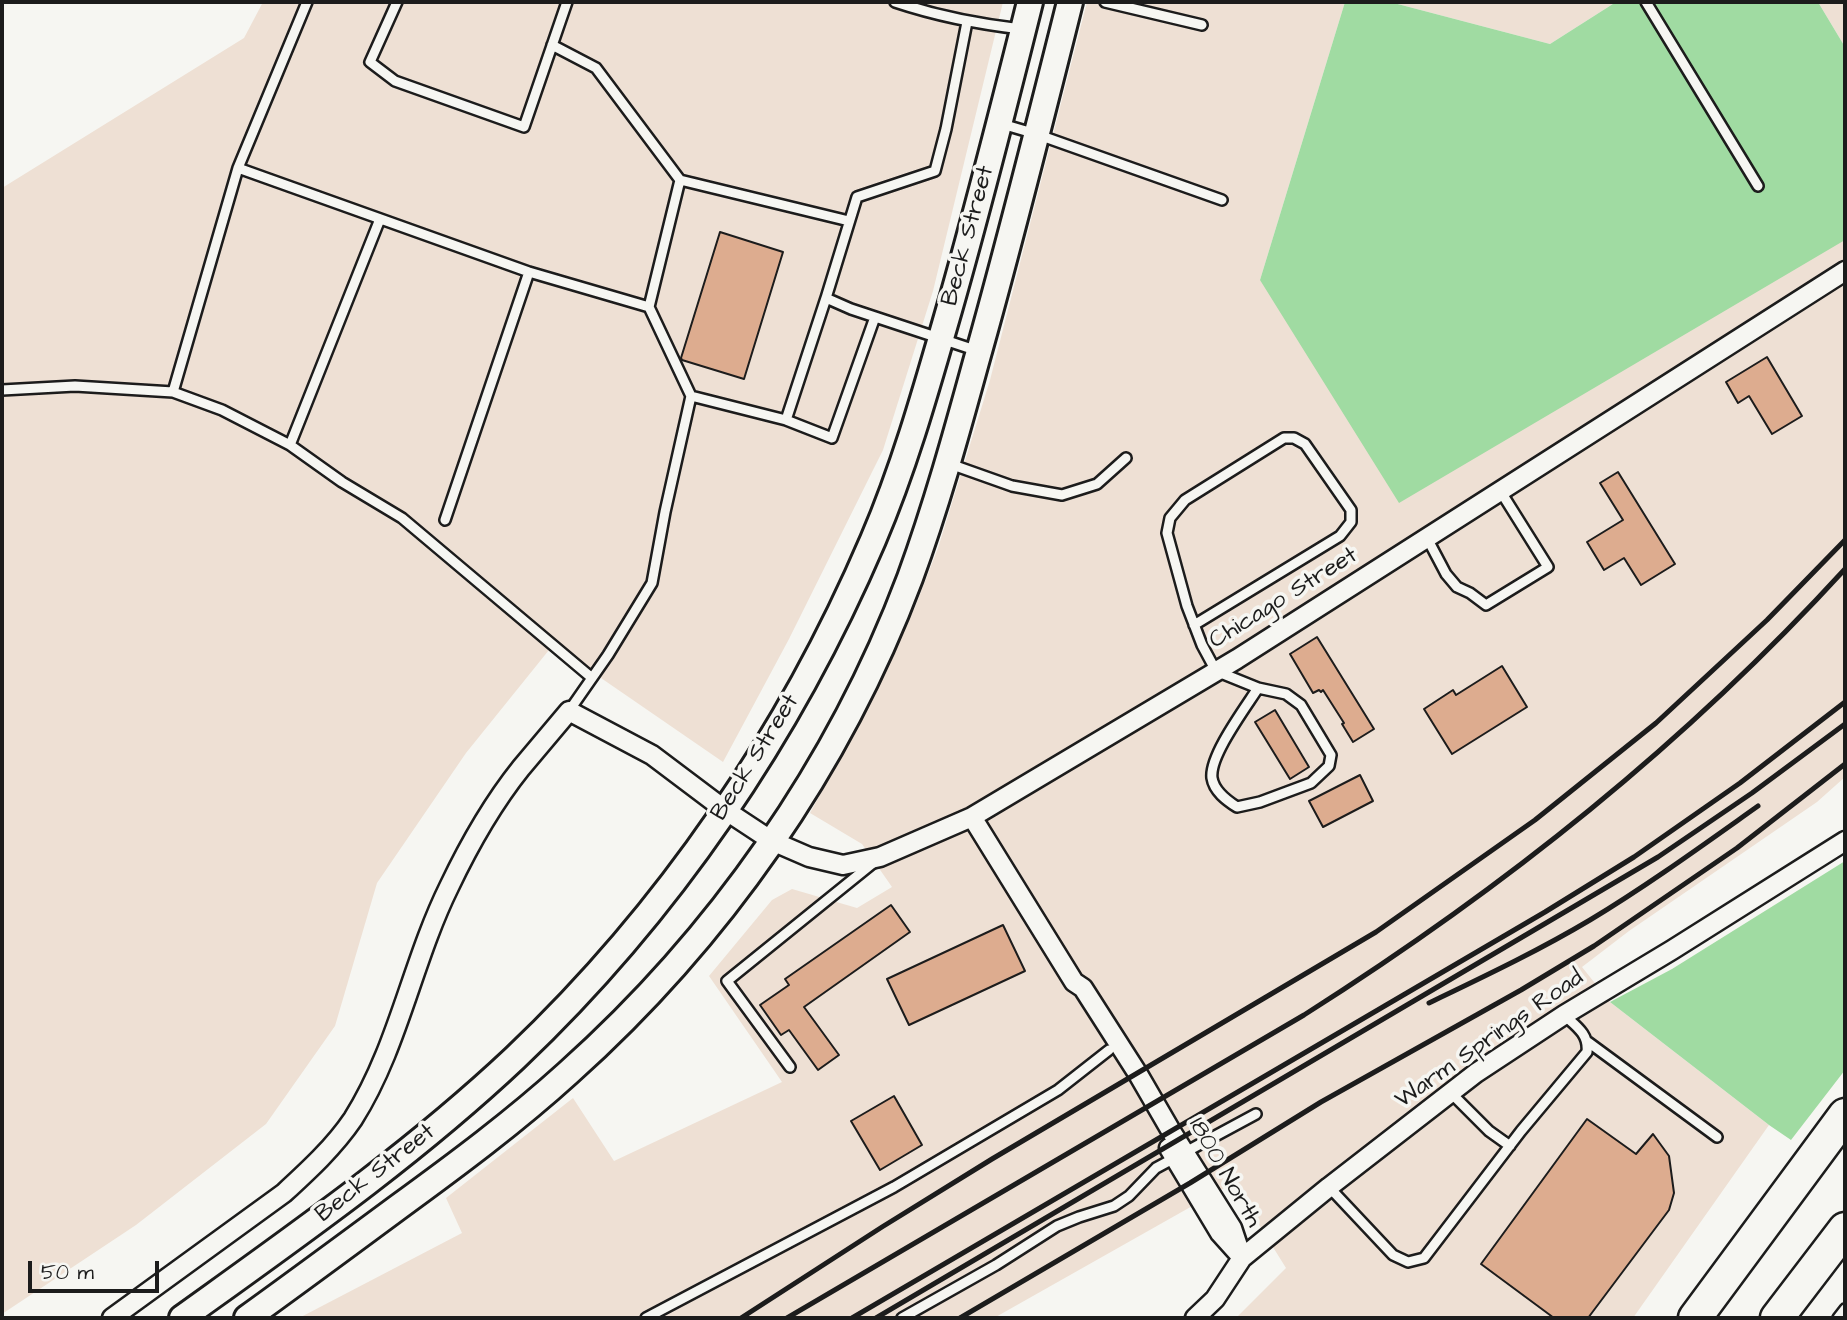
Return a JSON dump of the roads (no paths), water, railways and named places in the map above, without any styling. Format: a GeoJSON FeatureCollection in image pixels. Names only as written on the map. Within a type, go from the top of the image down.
{"type":"FeatureCollection","features":[{"type":"Feature","properties":{"kind":"highway"},"geometry":{"type":"LineString","coordinates":[[1695,1318],[1845,1115]]}},
{"type":"Feature","properties":{"kind":"highway"},"geometry":{"type":"LineString","coordinates":[[1777,1318],[1845,1229]]}},
{"type":"Feature","properties":{"kind":"main road","name":"Beck Street"},"geometry":{"type":"LineString","coordinates":[[182,1318],[394,1161],[515,1058],[564,1010],[616,952],[673,882],[725,810],[816,660],[874,538],[898,476],[977,212],[1030,2]]}},
{"type":"Feature","properties":{"kind":"main road","name":"Beck Street"},"geometry":{"type":"LineString","coordinates":[[247,1318],[453,1167],[569,1073],[687,951],[772,841],[834,740],[873,663],[909,580],[948,463],[979,352],[1070,2]]}},
{"type":"Feature","properties":{"kind":"street","name":"Chicago Street"},"geometry":{"type":"LineString","coordinates":[[569,711],[652,755],[725,810],[772,841],[809,857],[843,865],[880,857],[972,817],[1216,671],[1845,271]]}},
{"type":"Feature","properties":{"kind":"street"},"geometry":{"type":"LineString","coordinates":[[112,1318],[284,1193],[309,1171],[352,1119],[389,1045],[448,887],[519,770],[569,711]]}},
{"type":"Feature","properties":{"kind":"street","name":"1800 North"},"geometry":{"type":"LineString","coordinates":[[972,817],[1073,982],[1074,993],[1180,1155]]}},
{"type":"Feature","properties":{"kind":"street","name":"Warm Springs Road"},"geometry":{"type":"LineString","coordinates":[[1195,1318],[1215,1298],[1242,1258],[1476,1073],[1564,1014],[1672,950],[1845,841]]}},
{"type":"Feature","properties":{"kind":"street","name":"1800 North"},"geometry":{"type":"LineString","coordinates":[[1073,982],[1083,988],[1138,1074],[1220,1233],[1242,1258]]}},
{"type":"Feature","properties":{"kind":"lane"},"geometry":{"type":"LineString","coordinates":[[173,392],[238,168],[307,2]]}},
{"type":"Feature","properties":{"kind":"lane"},"geometry":{"type":"LineString","coordinates":[[394,3],[370,62],[395,81],[524,127],[567,2]]}},
{"type":"Feature","properties":{"kind":"lane"},"geometry":{"type":"LineString","coordinates":[[895,2],[943,17],[1023,29]]}},
{"type":"Feature","properties":{"kind":"lane"},"geometry":{"type":"LineString","coordinates":[[1105,2],[1202,24]]}},
{"type":"Feature","properties":{"kind":"lane"},"geometry":{"type":"LineString","coordinates":[[1646,2],[1758,187]]}},
{"type":"Feature","properties":{"kind":"lane"},"geometry":{"type":"LineString","coordinates":[[786,421],[857,197],[935,171],[967,22]]}},
{"type":"Feature","properties":{"kind":"lane"},"geometry":{"type":"LineString","coordinates":[[552,45],[596,68],[680,180],[849,221]]}},
{"type":"Feature","properties":{"kind":"lane"},"geometry":{"type":"LineString","coordinates":[[999,124],[1037,134],[1222,200]]}},
{"type":"Feature","properties":{"kind":"lane"},"geometry":{"type":"LineString","coordinates":[[238,168],[530,272],[649,307]]}},
{"type":"Feature","properties":{"kind":"lane"},"geometry":{"type":"LineString","coordinates":[[569,711],[652,583],[691,396],[649,307],[680,180]]}},
{"type":"Feature","properties":{"kind":"lane"},"geometry":{"type":"LineString","coordinates":[[290,444],[380,219]]}},
{"type":"Feature","properties":{"kind":"lane"},"geometry":{"type":"LineString","coordinates":[[444,520],[530,272]]}},
{"type":"Feature","properties":{"kind":"lane"},"geometry":{"type":"LineString","coordinates":[[826,298],[979,352]]}},
{"type":"Feature","properties":{"kind":"lane"},"geometry":{"type":"LineString","coordinates":[[691,396],[786,421],[832,438],[875,317]]}},
{"type":"Feature","properties":{"kind":"lane"},"geometry":{"type":"LineString","coordinates":[[2,390],[75,386],[173,392],[222,410],[290,444],[342,482],[402,518],[592,678]]}},
{"type":"Feature","properties":{"kind":"lane"},"geometry":{"type":"LineString","coordinates":[[1194,625],[1340,536],[1351,522],[1351,510],[1305,444],[1294,438],[1284,439],[1185,500],[1170,518],[1167,533],[1187,606],[1194,625],[1202,645],[1216,671],[1258,688],[1286,694],[1301,705],[1331,755],[1329,766],[1311,783],[1261,802],[1237,807],[1222,797],[1212,779],[1212,765],[1258,688]]}},
{"type":"Feature","properties":{"kind":"lane"},"geometry":{"type":"LineString","coordinates":[[948,463],[1013,486],[1062,495],[1097,484],[1126,458]]}},
{"type":"Feature","properties":{"kind":"lane"},"geometry":{"type":"LineString","coordinates":[[1427,538],[1446,574],[1457,587],[1486,605],[1548,567],[1501,492]]}},
{"type":"Feature","properties":{"kind":"lane"},"geometry":{"type":"LineString","coordinates":[[790,1067],[727,981],[880,857]]}},
{"type":"Feature","properties":{"kind":"lane"},"geometry":{"type":"LineString","coordinates":[[1329,1187],[1393,1255],[1408,1262],[1424,1258],[1587,1052],[1588,1042],[1585,1035],[1564,1014]]}},
{"type":"Feature","properties":{"kind":"lane"},"geometry":{"type":"LineString","coordinates":[[1588,1042],[1717,1137]]}},
{"type":"Feature","properties":{"kind":"lane"},"geometry":{"type":"LineString","coordinates":[[646,1318],[894,1187],[1058,1090],[1110,1050]]}},
{"type":"Feature","properties":{"kind":"lane"},"geometry":{"type":"LineString","coordinates":[[1451,1093],[1489,1131],[1510,1146]]}},
{"type":"Feature","properties":{"kind":"lane"},"geometry":{"type":"LineString","coordinates":[[902,1318],[996,1265],[1057,1226],[1114,1206],[1129,1196],[1156,1168],[1256,1114]]}},
{"type":"Feature","properties":{"kind":"lane"},"geometry":{"type":"LineString","coordinates":[[1838,1318],[1845,1309]]}},
{"type":"Feature","properties":{"kind":"railway"},"geometry":{"type":"LineString","coordinates":[[741,1318],[992,1159],[1376,932],[1535,820],[1656,723],[1767,620],[1845,540]]}},
{"type":"Feature","properties":{"kind":"railway"},"geometry":{"type":"LineString","coordinates":[[787,1318],[1304,1015],[1378,967],[1521,864],[1656,754],[1721,695],[1845,569]]}},
{"type":"Feature","properties":{"kind":"railway"},"geometry":{"type":"LineString","coordinates":[[852,1318],[1545,912],[1634,857],[1740,783],[1845,702]]}},
{"type":"Feature","properties":{"kind":"railway"},"geometry":{"type":"LineString","coordinates":[[876,1318],[1658,857],[1752,793],[1845,724]]}},
{"type":"Feature","properties":{"kind":"railway"},"geometry":{"type":"LineString","coordinates":[[960,1318],[1190,1183],[1321,1102],[1594,946],[1737,848],[1845,764]]}},
{"type":"Feature","properties":{"kind":"railway"},"geometry":{"type":"LineString","coordinates":[[1429,1003],[1590,920],[1758,806]]}}]}
